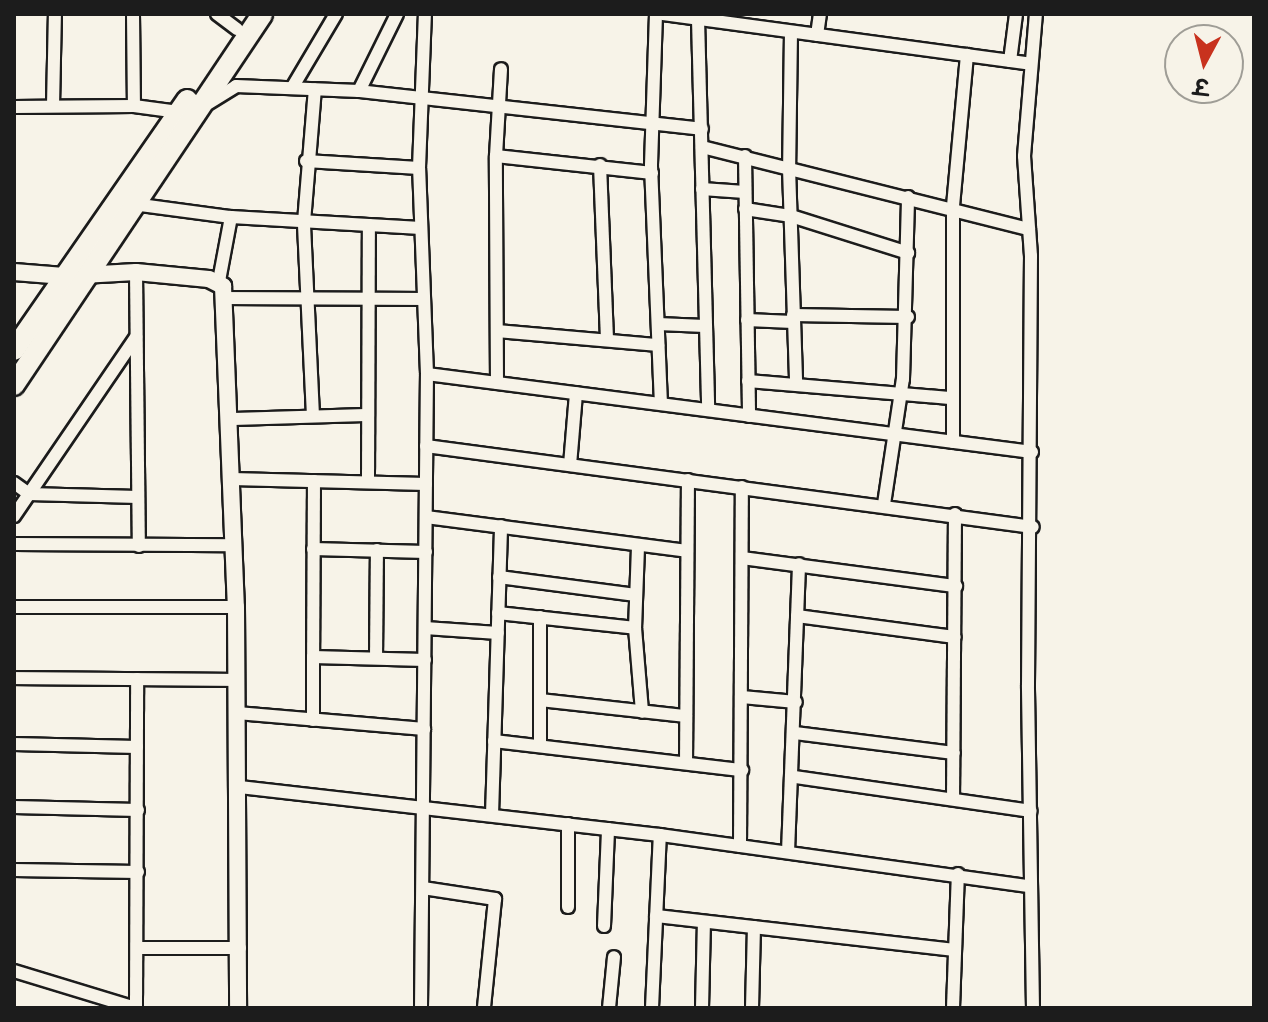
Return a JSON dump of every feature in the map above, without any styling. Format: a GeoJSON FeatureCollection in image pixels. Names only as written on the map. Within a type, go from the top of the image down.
{"type":"FeatureCollection","features":[{"type":"Feature","properties":{"kind":"main road"},"geometry":{"type":"LineString","coordinates":[[14,350],[64,276],[262,14]]}},
{"type":"Feature","properties":{"kind":"main road"},"geometry":{"type":"LineString","coordinates":[[14,385],[133,204],[242,22]]}},
{"type":"Feature","properties":{"kind":"street"},"geometry":{"type":"LineString","coordinates":[[53,106],[55,14]]}},
{"type":"Feature","properties":{"kind":"street"},"geometry":{"type":"LineString","coordinates":[[133,14],[134,106]]}},
{"type":"Feature","properties":{"kind":"street"},"geometry":{"type":"LineString","coordinates":[[217,14],[242,22]]}},
{"type":"Feature","properties":{"kind":"street"},"geometry":{"type":"LineString","coordinates":[[292,88],[336,14]]}},
{"type":"Feature","properties":{"kind":"street"},"geometry":{"type":"LineString","coordinates":[[359,91],[397,14]]}},
{"type":"Feature","properties":{"kind":"street"},"geometry":{"type":"LineString","coordinates":[[421,1008],[427,374],[419,168],[425,14]]}},
{"type":"Feature","properties":{"kind":"street"},"geometry":{"type":"LineString","coordinates":[[656,14],[652,173],[661,404]]}},
{"type":"Feature","properties":{"kind":"street"},"geometry":{"type":"LineString","coordinates":[[663,14],[1021,62]]}},
{"type":"Feature","properties":{"kind":"street"},"geometry":{"type":"LineString","coordinates":[[817,35],[820,14]]}},
{"type":"Feature","properties":{"kind":"street"},"geometry":{"type":"LineString","coordinates":[[1016,14],[1021,62],[1024,156],[1022,227],[1032,452],[1029,886],[1033,1008]]}},
{"type":"Feature","properties":{"kind":"street"},"geometry":{"type":"LineString","coordinates":[[1021,62],[1036,14]]}},
{"type":"Feature","properties":{"kind":"street"},"geometry":{"type":"LineString","coordinates":[[698,19],[708,410]]}},
{"type":"Feature","properties":{"kind":"street"},"geometry":{"type":"LineString","coordinates":[[791,32],[789,168],[796,383]]}},
{"type":"Feature","properties":{"kind":"street"},"geometry":{"type":"LineString","coordinates":[[953,442],[953,206],[967,55]]}},
{"type":"Feature","properties":{"kind":"street"},"geometry":{"type":"LineString","coordinates":[[497,383],[496,156],[501,69]]}},
{"type":"Feature","properties":{"kind":"street"},"geometry":{"type":"LineString","coordinates":[[14,107],[134,106],[187,112],[236,86],[359,91],[702,129]]}},
{"type":"Feature","properties":{"kind":"street"},"geometry":{"type":"LineString","coordinates":[[313,416],[304,222],[306,161],[315,89]]}},
{"type":"Feature","properties":{"kind":"street"},"geometry":{"type":"LineString","coordinates":[[702,147],[953,206],[1022,227]]}},
{"type":"Feature","properties":{"kind":"street"},"geometry":{"type":"LineString","coordinates":[[496,156],[652,173]]}},
{"type":"Feature","properties":{"kind":"street"},"geometry":{"type":"LineString","coordinates":[[745,156],[749,416]]}},
{"type":"Feature","properties":{"kind":"street"},"geometry":{"type":"LineString","coordinates":[[306,161],[419,168]]}},
{"type":"Feature","properties":{"kind":"street"},"geometry":{"type":"LineString","coordinates":[[600,165],[607,340]]}},
{"type":"Feature","properties":{"kind":"street"},"geometry":{"type":"LineString","coordinates":[[702,189],[745,192]]}},
{"type":"Feature","properties":{"kind":"street"},"geometry":{"type":"LineString","coordinates":[[884,504],[892,435],[901,393],[908,317],[908,197]]}},
{"type":"Feature","properties":{"kind":"street"},"geometry":{"type":"LineString","coordinates":[[133,204],[231,217],[421,228]]}},
{"type":"Feature","properties":{"kind":"street"},"geometry":{"type":"LineString","coordinates":[[745,209],[791,216],[908,253]]}},
{"type":"Feature","properties":{"kind":"street"},"geometry":{"type":"LineString","coordinates":[[231,217],[219,281],[226,298],[236,607],[238,1008]]}},
{"type":"Feature","properties":{"kind":"street"},"geometry":{"type":"LineString","coordinates":[[368,482],[369,225]]}},
{"type":"Feature","properties":{"kind":"street"},"geometry":{"type":"LineString","coordinates":[[14,272],[64,276],[136,272],[219,281]]}},
{"type":"Feature","properties":{"kind":"street"},"geometry":{"type":"LineString","coordinates":[[136,272],[139,546]]}},
{"type":"Feature","properties":{"kind":"street"},"geometry":{"type":"LineString","coordinates":[[226,298],[422,299]]}},
{"type":"Feature","properties":{"kind":"street"},"geometry":{"type":"LineString","coordinates":[[747,320],[908,317]]}},
{"type":"Feature","properties":{"kind":"street"},"geometry":{"type":"LineString","coordinates":[[658,324],[705,326]]}},
{"type":"Feature","properties":{"kind":"street"},"geometry":{"type":"LineString","coordinates":[[497,331],[658,345]]}},
{"type":"Feature","properties":{"kind":"street"},"geometry":{"type":"LineString","coordinates":[[14,516],[136,337]]}},
{"type":"Feature","properties":{"kind":"street"},"geometry":{"type":"LineString","coordinates":[[427,374],[1032,452]]}},
{"type":"Feature","properties":{"kind":"street"},"geometry":{"type":"LineString","coordinates":[[748,381],[952,398]]}},
{"type":"Feature","properties":{"kind":"street"},"geometry":{"type":"LineString","coordinates":[[570,465],[576,393]]}},
{"type":"Feature","properties":{"kind":"street"},"geometry":{"type":"LineString","coordinates":[[231,419],[368,415]]}},
{"type":"Feature","properties":{"kind":"street"},"geometry":{"type":"LineString","coordinates":[[426,446],[884,504],[1033,527]]}},
{"type":"Feature","properties":{"kind":"street"},"geometry":{"type":"LineString","coordinates":[[232,479],[426,484]]}},
{"type":"Feature","properties":{"kind":"street"},"geometry":{"type":"LineString","coordinates":[[686,763],[688,480]]}},
{"type":"Feature","properties":{"kind":"street"},"geometry":{"type":"LineString","coordinates":[[313,720],[314,481]]}},
{"type":"Feature","properties":{"kind":"street"},"geometry":{"type":"LineString","coordinates":[[14,483],[29,494],[138,497]]}},
{"type":"Feature","properties":{"kind":"street"},"geometry":{"type":"LineString","coordinates":[[740,846],[742,487]]}},
{"type":"Feature","properties":{"kind":"street"},"geometry":{"type":"LineString","coordinates":[[953,799],[955,514]]}},
{"type":"Feature","properties":{"kind":"street"},"geometry":{"type":"LineString","coordinates":[[426,517],[687,551]]}},
{"type":"Feature","properties":{"kind":"street"},"geometry":{"type":"LineString","coordinates":[[492,815],[501,526]]}},
{"type":"Feature","properties":{"kind":"street"},"geometry":{"type":"LineString","coordinates":[[14,544],[233,545]]}},
{"type":"Feature","properties":{"kind":"street"},"geometry":{"type":"LineString","coordinates":[[638,547],[635,628],[642,712]]}},
{"type":"Feature","properties":{"kind":"street"},"geometry":{"type":"LineString","coordinates":[[313,549],[426,552]]}},
{"type":"Feature","properties":{"kind":"street"},"geometry":{"type":"LineString","coordinates":[[376,658],[377,550]]}},
{"type":"Feature","properties":{"kind":"street"},"geometry":{"type":"LineString","coordinates":[[742,558],[956,586]]}},
{"type":"Feature","properties":{"kind":"street"},"geometry":{"type":"LineString","coordinates":[[788,852],[795,777],[799,564]]}},
{"type":"Feature","properties":{"kind":"street"},"geometry":{"type":"LineString","coordinates":[[499,577],[636,595]]}},
{"type":"Feature","properties":{"kind":"street"},"geometry":{"type":"LineString","coordinates":[[14,607],[236,607]]}},
{"type":"Feature","properties":{"kind":"street"},"geometry":{"type":"LineString","coordinates":[[498,613],[635,628]]}},
{"type":"Feature","properties":{"kind":"street"},"geometry":{"type":"LineString","coordinates":[[797,616],[955,637]]}},
{"type":"Feature","properties":{"kind":"street"},"geometry":{"type":"LineString","coordinates":[[540,617],[540,746]]}},
{"type":"Feature","properties":{"kind":"street"},"geometry":{"type":"LineString","coordinates":[[425,628],[498,633]]}},
{"type":"Feature","properties":{"kind":"street"},"geometry":{"type":"LineString","coordinates":[[313,657],[425,660]]}},
{"type":"Feature","properties":{"kind":"street"},"geometry":{"type":"LineString","coordinates":[[14,678],[236,680]]}},
{"type":"Feature","properties":{"kind":"street"},"geometry":{"type":"LineString","coordinates":[[14,971],[136,1008],[137,679]]}},
{"type":"Feature","properties":{"kind":"street"},"geometry":{"type":"LineString","coordinates":[[742,697],[796,702]]}},
{"type":"Feature","properties":{"kind":"street"},"geometry":{"type":"LineString","coordinates":[[540,700],[686,716]]}},
{"type":"Feature","properties":{"kind":"street"},"geometry":{"type":"LineString","coordinates":[[237,713],[424,729]]}},
{"type":"Feature","properties":{"kind":"street"},"geometry":{"type":"LineString","coordinates":[[795,733],[954,753]]}},
{"type":"Feature","properties":{"kind":"street"},"geometry":{"type":"LineString","coordinates":[[494,741],[742,770]]}},
{"type":"Feature","properties":{"kind":"street"},"geometry":{"type":"LineString","coordinates":[[14,744],[137,747]]}},
{"type":"Feature","properties":{"kind":"street"},"geometry":{"type":"LineString","coordinates":[[795,777],[1031,811]]}},
{"type":"Feature","properties":{"kind":"street"},"geometry":{"type":"LineString","coordinates":[[239,787],[660,835],[1029,886]]}},
{"type":"Feature","properties":{"kind":"street"},"geometry":{"type":"LineString","coordinates":[[14,807],[138,810]]}},
{"type":"Feature","properties":{"kind":"street"},"geometry":{"type":"LineString","coordinates":[[568,824],[568,907]]}},
{"type":"Feature","properties":{"kind":"street"},"geometry":{"type":"LineString","coordinates":[[604,926],[608,829]]}},
{"type":"Feature","properties":{"kind":"street"},"geometry":{"type":"LineString","coordinates":[[652,1008],[660,835]]}},
{"type":"Feature","properties":{"kind":"street"},"geometry":{"type":"LineString","coordinates":[[14,870],[138,872]]}},
{"type":"Feature","properties":{"kind":"street"},"geometry":{"type":"LineString","coordinates":[[953,1008],[958,874]]}},
{"type":"Feature","properties":{"kind":"street"},"geometry":{"type":"LineString","coordinates":[[423,888],[495,899],[484,1008]]}},
{"type":"Feature","properties":{"kind":"street"},"geometry":{"type":"LineString","coordinates":[[656,916],[953,950]]}},
{"type":"Feature","properties":{"kind":"street"},"geometry":{"type":"LineString","coordinates":[[702,1008],[704,922]]}},
{"type":"Feature","properties":{"kind":"street"},"geometry":{"type":"LineString","coordinates":[[752,1008],[754,927]]}},
{"type":"Feature","properties":{"kind":"street"},"geometry":{"type":"LineString","coordinates":[[137,948],[240,948]]}},
{"type":"Feature","properties":{"kind":"street"},"geometry":{"type":"LineString","coordinates":[[609,1008],[614,957]]}}]}
